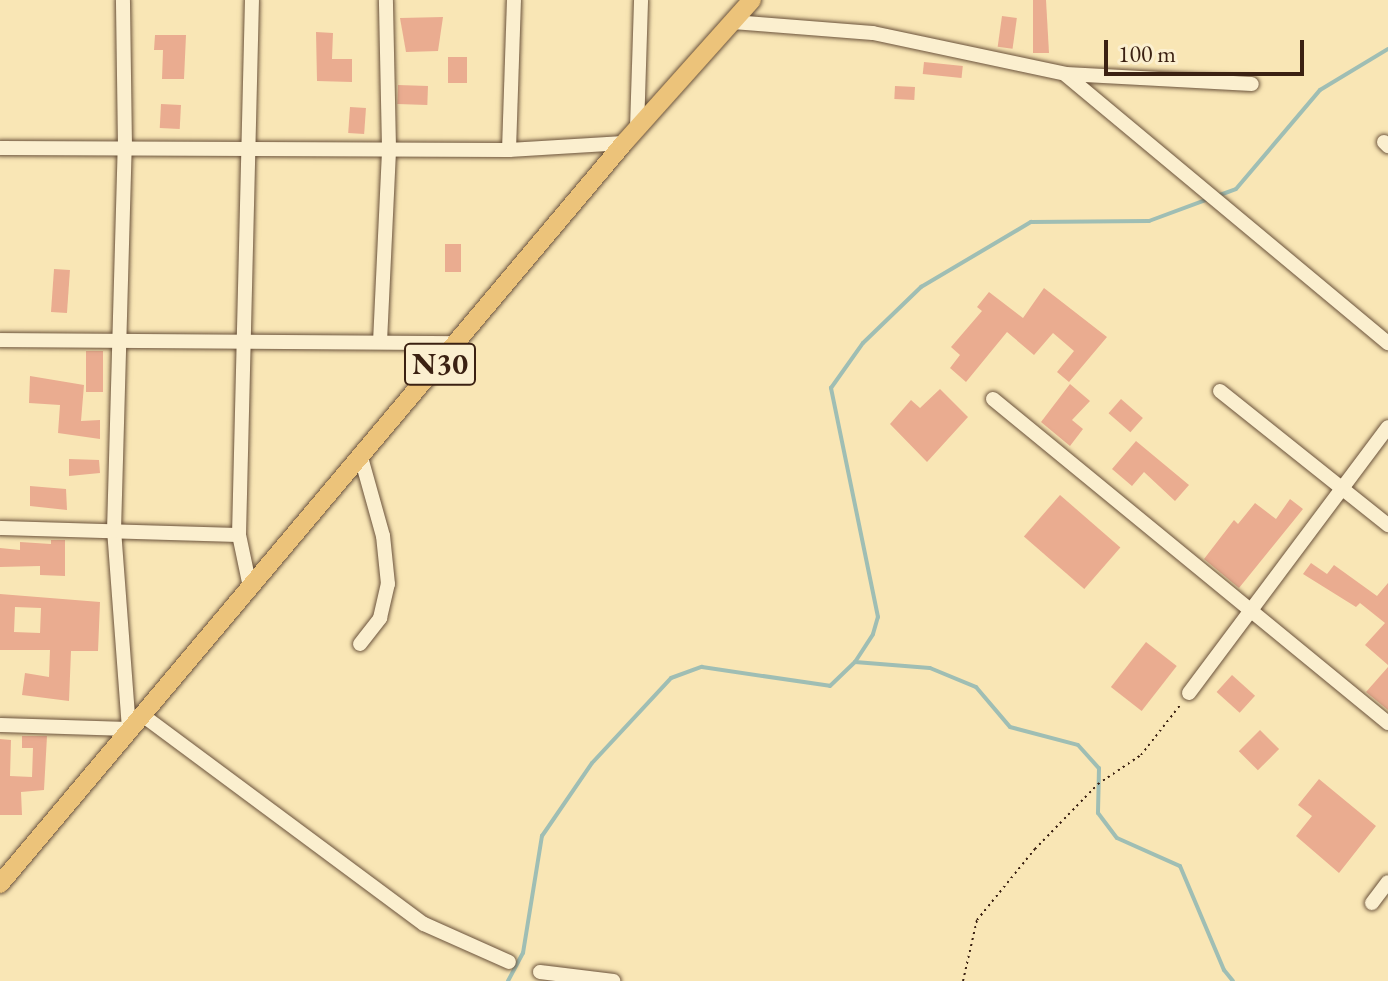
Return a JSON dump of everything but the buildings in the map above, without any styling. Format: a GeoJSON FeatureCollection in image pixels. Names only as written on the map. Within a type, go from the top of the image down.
{"type":"FeatureCollection","features":[{"type":"Feature","properties":{"kind":"main road","name":"N30"},"geometry":{"type":"LineString","coordinates":[[0,884],[459,343],[624,143],[752,0]]}},
{"type":"Feature","properties":{"kind":"street"},"geometry":{"type":"LineString","coordinates":[[123,0],[125,147],[122,341],[114,531],[135,722]]}},
{"type":"Feature","properties":{"kind":"street"},"geometry":{"type":"LineString","coordinates":[[250,587],[239,535],[251,148],[252,0]]}},
{"type":"Feature","properties":{"kind":"street"},"geometry":{"type":"LineString","coordinates":[[380,342],[389,148],[386,0]]}},
{"type":"Feature","properties":{"kind":"street"},"geometry":{"type":"LineString","coordinates":[[509,150],[514,0]]}},
{"type":"Feature","properties":{"kind":"street"},"geometry":{"type":"LineString","coordinates":[[637,129],[641,0]]}},
{"type":"Feature","properties":{"kind":"street"},"geometry":{"type":"LineString","coordinates":[[733,22],[873,33],[1066,74],[1252,84]]}},
{"type":"Feature","properties":{"kind":"street"},"geometry":{"type":"LineString","coordinates":[[1066,74],[1388,343]]}},
{"type":"Feature","properties":{"kind":"street"},"geometry":{"type":"LineString","coordinates":[[0,148],[509,150],[624,143]]}},
{"type":"Feature","properties":{"kind":"street"},"geometry":{"type":"LineString","coordinates":[[0,340],[459,343]]}},
{"type":"Feature","properties":{"kind":"street"},"geometry":{"type":"LineString","coordinates":[[1220,391],[1388,525]]}},
{"type":"Feature","properties":{"kind":"street"},"geometry":{"type":"LineString","coordinates":[[993,399],[1388,723]]}},
{"type":"Feature","properties":{"kind":"street"},"geometry":{"type":"LineString","coordinates":[[1189,693],[1388,427]]}},
{"type":"Feature","properties":{"kind":"street"},"geometry":{"type":"LineString","coordinates":[[360,644],[380,618],[388,584],[383,536],[361,457]]}},
{"type":"Feature","properties":{"kind":"street"},"geometry":{"type":"LineString","coordinates":[[0,528],[239,535]]}},
{"type":"Feature","properties":{"kind":"street"},"geometry":{"type":"LineString","coordinates":[[0,725],[135,722],[424,924],[509,962]]}},
{"type":"Feature","properties":{"kind":"street"},"geometry":{"type":"LineString","coordinates":[[1372,903],[1388,882]]}},
{"type":"Feature","properties":{"kind":"street"},"geometry":{"type":"LineString","coordinates":[[540,972],[613,981]]}},
{"type":"Feature","properties":{"kind":"path"},"geometry":{"type":"LineString","coordinates":[[963,981],[977,920],[1035,849],[1098,784],[1141,755],[1189,693]]}},
{"type":"Feature","properties":{"kind":"waterway"},"geometry":{"type":"LineString","coordinates":[[1217,196],[1236,189],[1320,90],[1388,49]]}},
{"type":"Feature","properties":{"kind":"waterway"},"geometry":{"type":"LineString","coordinates":[[508,981],[523,953],[542,836],[592,763],[671,678],[702,667],[830,686],[855,662],[873,634],[878,617],[831,388],[863,343],[921,287],[1031,222],[1149,221],[1208,199]]}},
{"type":"Feature","properties":{"kind":"waterway"},"geometry":{"type":"LineString","coordinates":[[855,662],[930,668],[976,687],[1010,727],[1078,745],[1099,768],[1098,813],[1117,838],[1180,866],[1224,970],[1233,981]]}}]}
